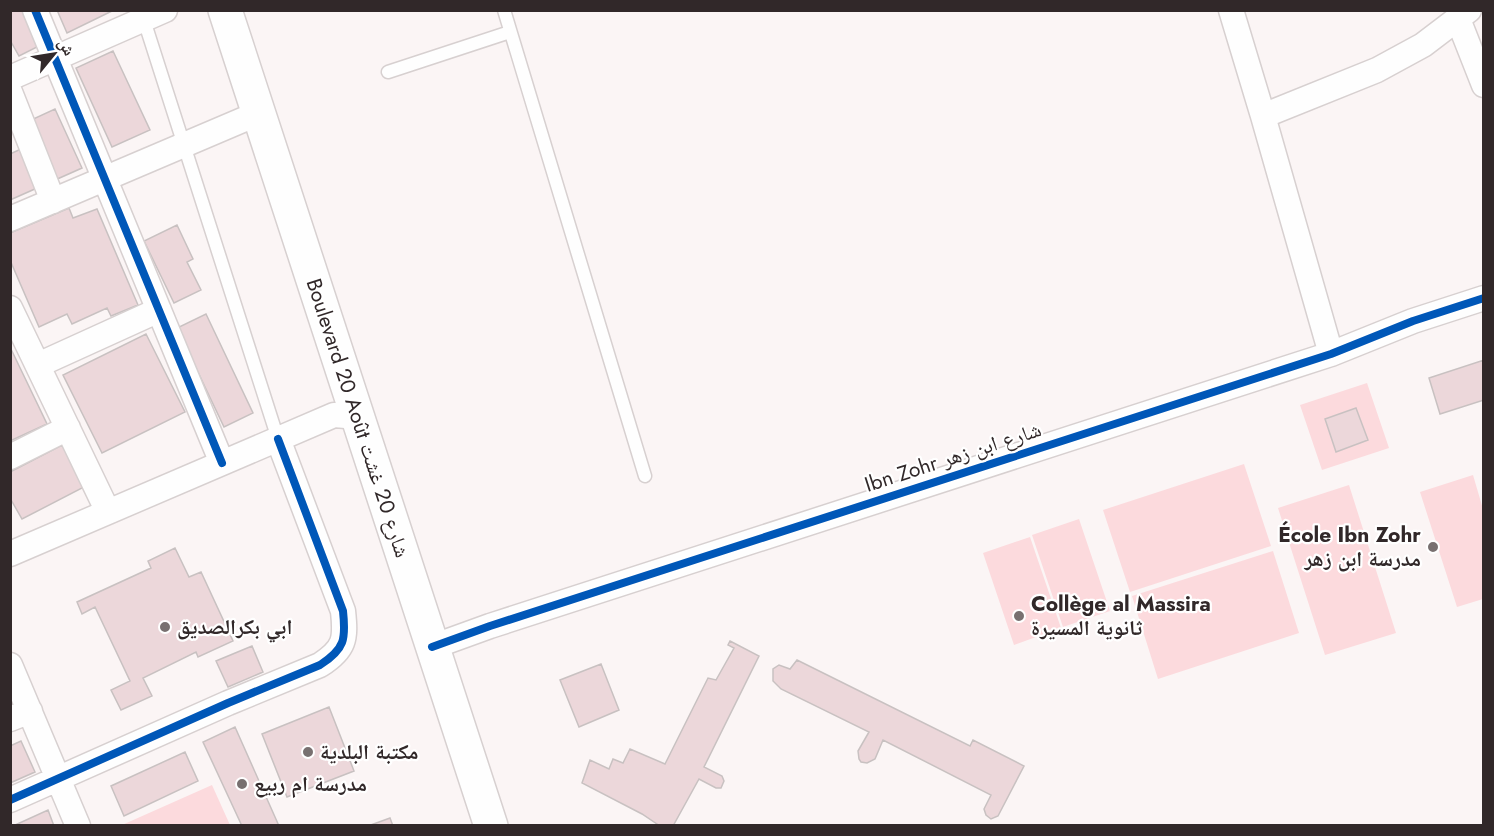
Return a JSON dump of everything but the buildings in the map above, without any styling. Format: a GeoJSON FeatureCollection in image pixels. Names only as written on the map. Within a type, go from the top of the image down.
{"type":"FeatureCollection","features":[{"type":"Feature","properties":{"kind":"main road","name":"Boulevard 20 Août شارع 20 غشت"},"geometry":{"type":"LineString","coordinates":[[225,10],[491,825]]}},
{"type":"Feature","properties":{"kind":"street"},"geometry":{"type":"LineString","coordinates":[[35,10],[222,463]]}},
{"type":"Feature","properties":{"kind":"street"},"geometry":{"type":"LineString","coordinates":[[1231,10],[1331,354]]}},
{"type":"Feature","properties":{"kind":"street"},"geometry":{"type":"LineString","coordinates":[[1263,116],[1377,70],[1423,45],[1460,13],[1484,85]]}},
{"type":"Feature","properties":{"kind":"street"},"geometry":{"type":"LineString","coordinates":[[10,78],[150,14]]}},
{"type":"Feature","properties":{"kind":"street"},"geometry":{"type":"LineString","coordinates":[[10,92],[53,201]]}},
{"type":"Feature","properties":{"kind":"street"},"geometry":{"type":"LineString","coordinates":[[10,219],[259,113]]}},
{"type":"Feature","properties":{"kind":"street","name":"Ibn Zohr شارع ابن زهر"},"geometry":{"type":"LineString","coordinates":[[432,647],[490,626],[1331,354],[1413,321],[1484,298]]}},
{"type":"Feature","properties":{"kind":"street"},"geometry":{"type":"LineString","coordinates":[[38,365],[159,310]]}},
{"type":"Feature","properties":{"kind":"street"},"geometry":{"type":"LineString","coordinates":[[11,312],[108,512]]}},
{"type":"Feature","properties":{"kind":"street"},"geometry":{"type":"LineString","coordinates":[[10,554],[334,415],[358,417]]}},
{"type":"Feature","properties":{"kind":"street"},"geometry":{"type":"LineString","coordinates":[[10,457],[68,428]]}},
{"type":"Feature","properties":{"kind":"street"},"geometry":{"type":"LineString","coordinates":[[10,800],[58,777],[320,665],[340,649],[346,634],[343,611],[278,439]]}},
{"type":"Feature","properties":{"kind":"street"},"geometry":{"type":"LineString","coordinates":[[10,665],[20,715],[58,777],[78,825]]}},
{"type":"Feature","properties":{"kind":"lane"},"geometry":{"type":"LineString","coordinates":[[504,10],[645,476]]}},
{"type":"Feature","properties":{"kind":"lane"},"geometry":{"type":"LineString","coordinates":[[150,14],[184,145],[278,439]]}},
{"type":"Feature","properties":{"kind":"lane"},"geometry":{"type":"LineString","coordinates":[[388,72],[510,32]]}},
{"type":"Feature","properties":{"kind":"shaded area"},"geometry":{"type":"Polygon","coordinates":[[[1367,383],[1389,448],[1322,470],[1300,405],[1367,383]]]}},
{"type":"Feature","properties":{"kind":"shaded area"},"geometry":{"type":"Polygon","coordinates":[[[1244,464],[1271,546],[1130,592],[1103,510],[1244,464]]]}},
{"type":"Feature","properties":{"kind":"shaded area"},"geometry":{"type":"Polygon","coordinates":[[[1473,475],[1483,509],[1483,599],[1457,607],[1420,492],[1473,475]]]}},
{"type":"Feature","properties":{"kind":"shaded area"},"geometry":{"type":"Polygon","coordinates":[[[1349,485],[1396,633],[1325,655],[1278,508],[1349,485]]]}},
{"type":"Feature","properties":{"kind":"shaded area"},"geometry":{"type":"Polygon","coordinates":[[[1079,519],[1110,611],[1063,627],[1032,535],[1079,519]]]}},
{"type":"Feature","properties":{"kind":"shaded area"},"geometry":{"type":"Polygon","coordinates":[[[1030,537],[1061,628],[1014,645],[983,553],[1030,537]]]}},
{"type":"Feature","properties":{"kind":"shaded area"},"geometry":{"type":"Polygon","coordinates":[[[1273,551],[1299,633],[1158,679],[1132,596],[1273,551]]]}},
{"type":"Feature","properties":{"kind":"shaded area"},"geometry":{"type":"Polygon","coordinates":[[[212,785],[230,825],[122,825],[212,785]]]}},
{"type":"Feature","properties":{"kind":"cycle path"},"geometry":{"type":"LineString","coordinates":[[35,10],[222,463]]}},
{"type":"Feature","properties":{"kind":"cycle path"},"geometry":{"type":"LineString","coordinates":[[432,647],[490,626],[1331,354],[1413,321],[1484,298]]}},
{"type":"Feature","properties":{"kind":"cycle path"},"geometry":{"type":"LineString","coordinates":[[10,800],[228,703],[320,665],[335,654],[344,636],[343,611],[278,439]]}},
{"type":"Feature","properties":{"kind":"place","name":"École Ibn Zohr مدرسة ابن زهر"},"geometry":{"type":"Point","coordinates":[1433,547]}},
{"type":"Feature","properties":{"kind":"place","name":"Collège al Massira ثانوية المسيرة"},"geometry":{"type":"Point","coordinates":[1019,616]}},
{"type":"Feature","properties":{"kind":"place","name":"ابي بكرالصديق"},"geometry":{"type":"Point","coordinates":[165,627]}},
{"type":"Feature","properties":{"kind":"place","name":"مكتبة البلدية"},"geometry":{"type":"Point","coordinates":[308,752]}},
{"type":"Feature","properties":{"kind":"place","name":"مدرسة ام ربيع"},"geometry":{"type":"Point","coordinates":[242,784]}}]}
